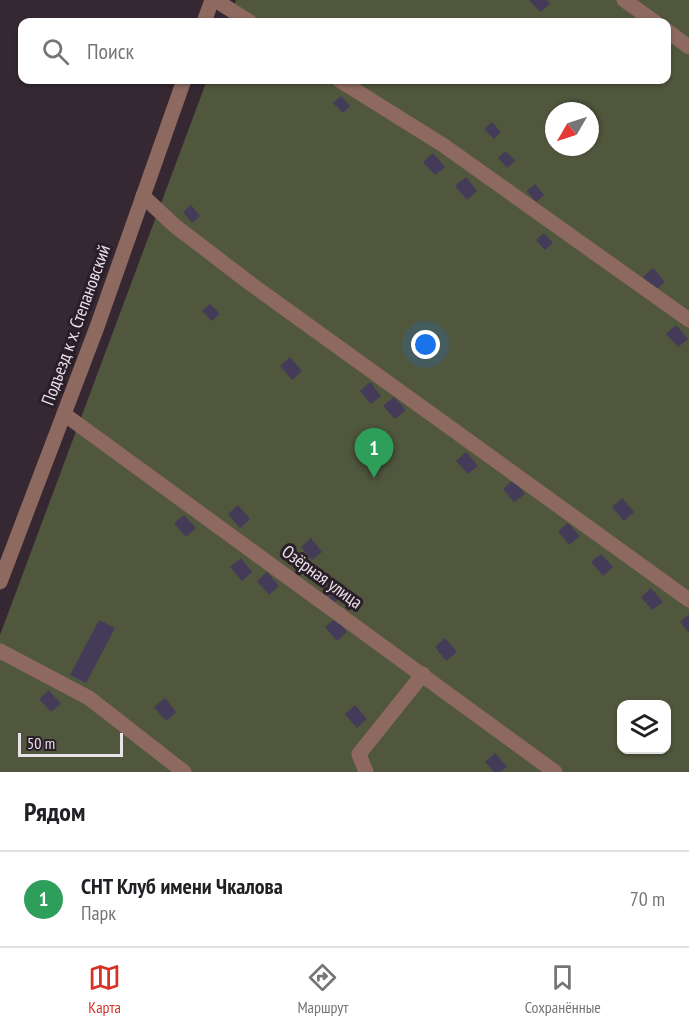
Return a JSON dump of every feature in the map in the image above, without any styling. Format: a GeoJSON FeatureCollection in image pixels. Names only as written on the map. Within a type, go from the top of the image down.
{"type":"FeatureCollection","features":[{"type":"Feature","properties":{"kind":"street"},"geometry":{"type":"LineString","coordinates":[[206,18],[214,0],[243,18]]}},
{"type":"Feature","properties":{"kind":"street"},"geometry":{"type":"LineString","coordinates":[[624,0],[650,18]]}},
{"type":"Feature","properties":{"kind":"street"},"geometry":{"type":"LineString","coordinates":[[671,34],[689,47]]}},
{"type":"Feature","properties":{"kind":"street","name":"Подъезд к х. Степановский"},"geometry":{"type":"LineString","coordinates":[[0,582],[64,414],[183,84]]}},
{"type":"Feature","properties":{"kind":"street"},"geometry":{"type":"LineString","coordinates":[[345,84],[443,145],[689,320]]}},
{"type":"Feature","properties":{"kind":"street"},"geometry":{"type":"LineString","coordinates":[[143,196],[175,226],[251,284],[689,600]]}},
{"type":"Feature","properties":{"kind":"street","name":"Озёрная улица"},"geometry":{"type":"LineString","coordinates":[[64,414],[555,772]]}},
{"type":"Feature","properties":{"kind":"street"},"geometry":{"type":"LineString","coordinates":[[0,651],[89,698],[184,772]]}},
{"type":"Feature","properties":{"kind":"street"},"geometry":{"type":"LineString","coordinates":[[366,772],[359,754],[423,674]]}},
{"type":"Feature","properties":{"kind":"green space"},"geometry":{"type":"Polygon","coordinates":[[[236,0],[689,0],[689,772],[0,772],[0,635],[206,84],[671,84],[671,18],[229,18],[236,0]]]}},
{"type":"Feature","properties":{"kind":"building"},"geometry":{"type":"Polygon","coordinates":[[[529,0],[547,0],[550,4],[540,12],[529,0]]]}},
{"type":"Feature","properties":{"kind":"building"},"geometry":{"type":"Polygon","coordinates":[[[341,96],[350,106],[343,113],[333,103],[341,96]]]}},
{"type":"Feature","properties":{"kind":"building"},"geometry":{"type":"Polygon","coordinates":[[[492,122],[501,132],[494,139],[484,129],[492,122]]]}},
{"type":"Feature","properties":{"kind":"building"},"geometry":{"type":"Polygon","coordinates":[[[506,151],[515,161],[507,168],[498,158],[506,151]]]}},
{"type":"Feature","properties":{"kind":"building"},"geometry":{"type":"Polygon","coordinates":[[[433,153],[445,167],[435,175],[423,162],[433,153]]]}},
{"type":"Feature","properties":{"kind":"building"},"geometry":{"type":"Polygon","coordinates":[[[466,177],[477,191],[467,200],[455,186],[466,177]]]}},
{"type":"Feature","properties":{"kind":"building"},"geometry":{"type":"Polygon","coordinates":[[[535,184],[544,195],[536,202],[527,191],[535,184]]]}},
{"type":"Feature","properties":{"kind":"building"},"geometry":{"type":"Polygon","coordinates":[[[191,205],[200,216],[192,223],[183,212],[191,205]]]}},
{"type":"Feature","properties":{"kind":"building"},"geometry":{"type":"Polygon","coordinates":[[[544,233],[553,243],[545,250],[536,240],[544,233]]]}},
{"type":"Feature","properties":{"kind":"building"},"geometry":{"type":"Polygon","coordinates":[[[653,268],[665,282],[655,291],[643,277],[653,268]]]}},
{"type":"Feature","properties":{"kind":"building"},"geometry":{"type":"Polygon","coordinates":[[[210,304],[220,314],[212,321],[202,311],[210,304]]]}},
{"type":"Feature","properties":{"kind":"building"},"geometry":{"type":"Polygon","coordinates":[[[676,325],[688,339],[678,347],[666,334],[676,325]]]}},
{"type":"Feature","properties":{"kind":"building"},"geometry":{"type":"Polygon","coordinates":[[[290,357],[302,371],[292,380],[280,366],[290,357]]]}},
{"type":"Feature","properties":{"kind":"building"},"geometry":{"type":"Polygon","coordinates":[[[370,382],[381,396],[371,404],[360,391],[370,382]]]}},
{"type":"Feature","properties":{"kind":"building"},"geometry":{"type":"Polygon","coordinates":[[[394,397],[406,410],[395,419],[383,406],[394,397]]]}},
{"type":"Feature","properties":{"kind":"building"},"geometry":{"type":"Polygon","coordinates":[[[466,452],[478,466],[468,474],[456,461],[466,452]]]}},
{"type":"Feature","properties":{"kind":"building"},"geometry":{"type":"Polygon","coordinates":[[[513,480],[525,494],[514,502],[503,489],[513,480]]]}},
{"type":"Feature","properties":{"kind":"building"},"geometry":{"type":"Polygon","coordinates":[[[622,498],[634,512],[624,521],[612,507],[622,498]]]}},
{"type":"Feature","properties":{"kind":"building"},"geometry":{"type":"Polygon","coordinates":[[[238,505],[250,519],[240,528],[228,514],[238,505]]]}},
{"type":"Feature","properties":{"kind":"building"},"geometry":{"type":"Polygon","coordinates":[[[184,515],[196,528],[186,537],[174,523],[184,515]]]}},
{"type":"Feature","properties":{"kind":"building"},"geometry":{"type":"Polygon","coordinates":[[[568,523],[580,536],[569,545],[558,531],[568,523]]]}},
{"type":"Feature","properties":{"kind":"building"},"geometry":{"type":"Polygon","coordinates":[[[311,538],[322,552],[312,560],[301,547],[311,538]]]}},
{"type":"Feature","properties":{"kind":"building"},"geometry":{"type":"Polygon","coordinates":[[[601,554],[613,567],[603,576],[591,562],[601,554]]]}},
{"type":"Feature","properties":{"kind":"building"},"geometry":{"type":"Polygon","coordinates":[[[241,558],[252,572],[242,581],[230,567],[241,558]]]}},
{"type":"Feature","properties":{"kind":"building"},"geometry":{"type":"Polygon","coordinates":[[[267,572],[279,586],[269,595],[257,581],[267,572]]]}},
{"type":"Feature","properties":{"kind":"building"},"geometry":{"type":"Polygon","coordinates":[[[333,581],[345,594],[334,603],[323,590],[333,581]]]}},
{"type":"Feature","properties":{"kind":"building"},"geometry":{"type":"Polygon","coordinates":[[[651,588],[663,602],[652,610],[641,597],[651,588]]]}},
{"type":"Feature","properties":{"kind":"building"},"geometry":{"type":"Polygon","coordinates":[[[689,614],[689,633],[680,622],[689,614]]]}},
{"type":"Feature","properties":{"kind":"building"},"geometry":{"type":"Polygon","coordinates":[[[336,618],[347,632],[337,641],[325,627],[336,618]]]}},
{"type":"Feature","properties":{"kind":"building"},"geometry":{"type":"Polygon","coordinates":[[[99,620],[115,628],[86,683],[70,675],[99,620]]]}},
{"type":"Feature","properties":{"kind":"building"},"geometry":{"type":"Polygon","coordinates":[[[445,638],[457,652],[446,661],[435,647],[445,638]]]}},
{"type":"Feature","properties":{"kind":"building"},"geometry":{"type":"Polygon","coordinates":[[[49,690],[61,704],[51,712],[39,699],[49,690]]]}},
{"type":"Feature","properties":{"kind":"building"},"geometry":{"type":"Polygon","coordinates":[[[165,698],[176,712],[166,721],[154,707],[165,698]]]}},
{"type":"Feature","properties":{"kind":"building"},"geometry":{"type":"Polygon","coordinates":[[[355,705],[367,719],[357,728],[345,714],[355,705]]]}},
{"type":"Feature","properties":{"kind":"building"},"geometry":{"type":"Polygon","coordinates":[[[495,753],[507,767],[500,772],[494,772],[485,762],[495,753]]]}},
{"type":"Feature","properties":{"kind":"place","name":"СНТ Клуб имени Чкалова"},"geometry":{"type":"Point","coordinates":[374,478]}}]}
